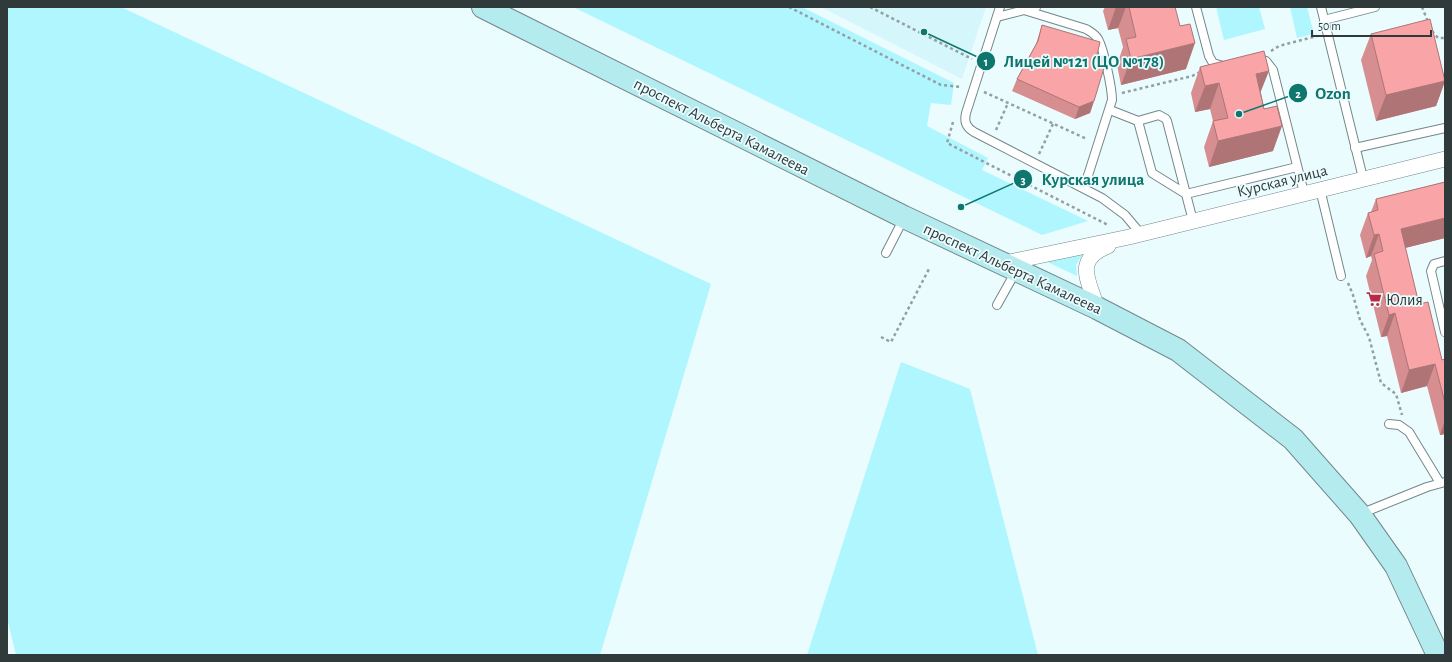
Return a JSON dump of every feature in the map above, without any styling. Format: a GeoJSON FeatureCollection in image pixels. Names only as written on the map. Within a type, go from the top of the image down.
{"type":"FeatureCollection","features":[{"type":"Feature","properties":{"kind":"main road","name":"проспект Альберта Камалеева"},"geometry":{"type":"LineString","coordinates":[[497,10],[904,217],[1011,266],[1178,350],[1293,439],[1360,515],[1396,566],[1438,655]]}},
{"type":"Feature","properties":{"kind":"street","name":"Курская улица"},"geometry":{"type":"LineString","coordinates":[[1011,266],[1445,159]]}},
{"type":"Feature","properties":{"kind":"street","name":"Курская улица"},"geometry":{"type":"LineString","coordinates":[[1096,308],[1085,268],[1087,260],[1091,255],[1099,250],[1135,236]]}},
{"type":"Feature","properties":{"kind":"lane"},"geometry":{"type":"LineString","coordinates":[[1000,7],[966,113],[965,122],[970,129],[1084,188],[1122,212],[1135,236]]}},
{"type":"Feature","properties":{"kind":"lane"},"geometry":{"type":"LineString","coordinates":[[997,17],[1036,7]]}},
{"type":"Feature","properties":{"kind":"lane"},"geometry":{"type":"LineString","coordinates":[[1196,7],[1208,56],[1213,63],[1223,66],[1229,65]]}},
{"type":"Feature","properties":{"kind":"lane"},"geometry":{"type":"LineString","coordinates":[[1321,7],[1363,178]]}},
{"type":"Feature","properties":{"kind":"lane"},"geometry":{"type":"LineString","coordinates":[[1324,20],[1376,7]]}},
{"type":"Feature","properties":{"kind":"lane"},"geometry":{"type":"LineString","coordinates":[[1024,10],[1086,29],[1095,35],[1100,44],[1112,95],[1110,110],[1084,188]]}},
{"type":"Feature","properties":{"kind":"lane"},"geometry":{"type":"LineString","coordinates":[[1249,60],[1262,59],[1270,64],[1273,70],[1304,193]]}},
{"type":"Feature","properties":{"kind":"lane"},"geometry":{"type":"LineString","coordinates":[[1110,110],[1138,121],[1160,115],[1166,119],[1193,221]]}},
{"type":"Feature","properties":{"kind":"lane"},"geometry":{"type":"LineString","coordinates":[[1138,121],[1152,173],[1186,194],[1297,167]]}},
{"type":"Feature","properties":{"kind":"lane"},"geometry":{"type":"LineString","coordinates":[[1355,148],[1445,128]]}},
{"type":"Feature","properties":{"kind":"lane"},"geometry":{"type":"LineString","coordinates":[[1320,189],[1341,276]]}},
{"type":"Feature","properties":{"kind":"lane"},"geometry":{"type":"LineString","coordinates":[[886,253],[904,217]]}},
{"type":"Feature","properties":{"kind":"lane"},"geometry":{"type":"LineString","coordinates":[[1445,261],[1434,264],[1431,271],[1445,332]]}},
{"type":"Feature","properties":{"kind":"lane"},"geometry":{"type":"LineString","coordinates":[[997,305],[1011,266]]}},
{"type":"Feature","properties":{"kind":"lane"},"geometry":{"type":"LineString","coordinates":[[1360,515],[1423,488],[1442,483],[1406,429],[1389,424]]}},
{"type":"Feature","properties":{"kind":"path"},"geometry":{"type":"LineString","coordinates":[[789,7],[942,85],[951,87],[974,87],[1098,145]]}},
{"type":"Feature","properties":{"kind":"path"},"geometry":{"type":"LineString","coordinates":[[870,7],[982,64]]}},
{"type":"Feature","properties":{"kind":"path"},"geometry":{"type":"LineString","coordinates":[[1422,7],[1435,36],[1441,39],[1445,38]]}},
{"type":"Feature","properties":{"kind":"path"},"geometry":{"type":"LineString","coordinates":[[1262,59],[1279,46],[1327,33]]}},
{"type":"Feature","properties":{"kind":"path"},"geometry":{"type":"LineString","coordinates":[[1112,95],[1192,76],[1213,63]]}},
{"type":"Feature","properties":{"kind":"path"},"geometry":{"type":"LineString","coordinates":[[991,141],[1008,103]]}},
{"type":"Feature","properties":{"kind":"path"},"geometry":{"type":"LineString","coordinates":[[1034,163],[1053,124]]}},
{"type":"Feature","properties":{"kind":"path"},"geometry":{"type":"LineString","coordinates":[[881,337],[891,342],[930,267]]}},
{"type":"Feature","properties":{"kind":"path"},"geometry":{"type":"LineString","coordinates":[[1341,276],[1350,286],[1360,320],[1368,334],[1381,383],[1386,388],[1394,392],[1398,397],[1406,429]]}},
{"type":"Feature","properties":{"kind":"shaded area"},"geometry":{"type":"Polygon","coordinates":[[[7,7],[121,7],[711,284],[600,655],[16,655],[7,618],[7,7]]]}},
{"type":"Feature","properties":{"kind":"shaded area"},"geometry":{"type":"Polygon","coordinates":[[[573,7],[802,7],[954,83],[951,105],[931,103],[927,126],[988,158],[982,170],[1088,221],[1042,235],[573,7]]]}},
{"type":"Feature","properties":{"kind":"shaded area"},"geometry":{"type":"Polygon","coordinates":[[[821,7],[986,7],[962,79],[821,7]]]}},
{"type":"Feature","properties":{"kind":"shaded area"},"geometry":{"type":"Polygon","coordinates":[[[1216,7],[1259,7],[1265,29],[1224,40],[1216,7]]]}},
{"type":"Feature","properties":{"kind":"shaded area"},"geometry":{"type":"Polygon","coordinates":[[[1290,7],[1307,7],[1314,34],[1297,38],[1290,7]]]}},
{"type":"Feature","properties":{"kind":"shaded area"},"geometry":{"type":"Polygon","coordinates":[[[1086,249],[1076,265],[1077,276],[1043,260],[1086,249]]]}},
{"type":"Feature","properties":{"kind":"shaded area"},"geometry":{"type":"Polygon","coordinates":[[[901,362],[970,389],[1038,655],[807,655],[901,362]]]}},
{"type":"Feature","properties":{"kind":"building"},"geometry":{"type":"Polygon","coordinates":[[[1129,7],[1175,7],[1180,26],[1190,24],[1195,43],[1131,59],[1126,39],[1136,37],[1129,7]]]}},
{"type":"Feature","properties":{"kind":"building"},"geometry":{"type":"Polygon","coordinates":[[[1430,19],[1445,81],[1386,95],[1371,34],[1430,19]]]}},
{"type":"Feature","properties":{"kind":"building"},"geometry":{"type":"Polygon","coordinates":[[[1042,25],[1100,42],[1097,55],[1107,58],[1094,101],[1079,107],[1017,79],[1038,41],[1042,25]]]}},
{"type":"Feature","properties":{"kind":"building"},"geometry":{"type":"Polygon","coordinates":[[[1264,51],[1269,71],[1256,74],[1264,109],[1277,106],[1282,126],[1218,141],[1213,121],[1228,118],[1219,83],[1205,86],[1200,67],[1264,51]]]}},
{"type":"Feature","properties":{"kind":"building"},"geometry":{"type":"Polygon","coordinates":[[[1445,182],[1445,218],[1401,229],[1419,304],[1428,302],[1442,360],[1445,359],[1445,403],[1435,364],[1409,370],[1395,313],[1389,315],[1374,254],[1383,251],[1379,234],[1374,235],[1368,213],[1378,210],[1376,199],[1445,182]]]}},
{"type":"Feature","properties":{"kind":"place","name":"Лицей №121 (ЦО №178)"},"geometry":{"type":"Point","coordinates":[924,32]}},
{"type":"Feature","properties":{"kind":"place","name":"Ozon"},"geometry":{"type":"Point","coordinates":[1239,114]}},
{"type":"Feature","properties":{"kind":"place","name":"Курская улица"},"geometry":{"type":"Point","coordinates":[961,207]}},
{"type":"Feature","properties":{"kind":"place","name":"Юлия"},"geometry":{"type":"Point","coordinates":[1374,299]}}]}
